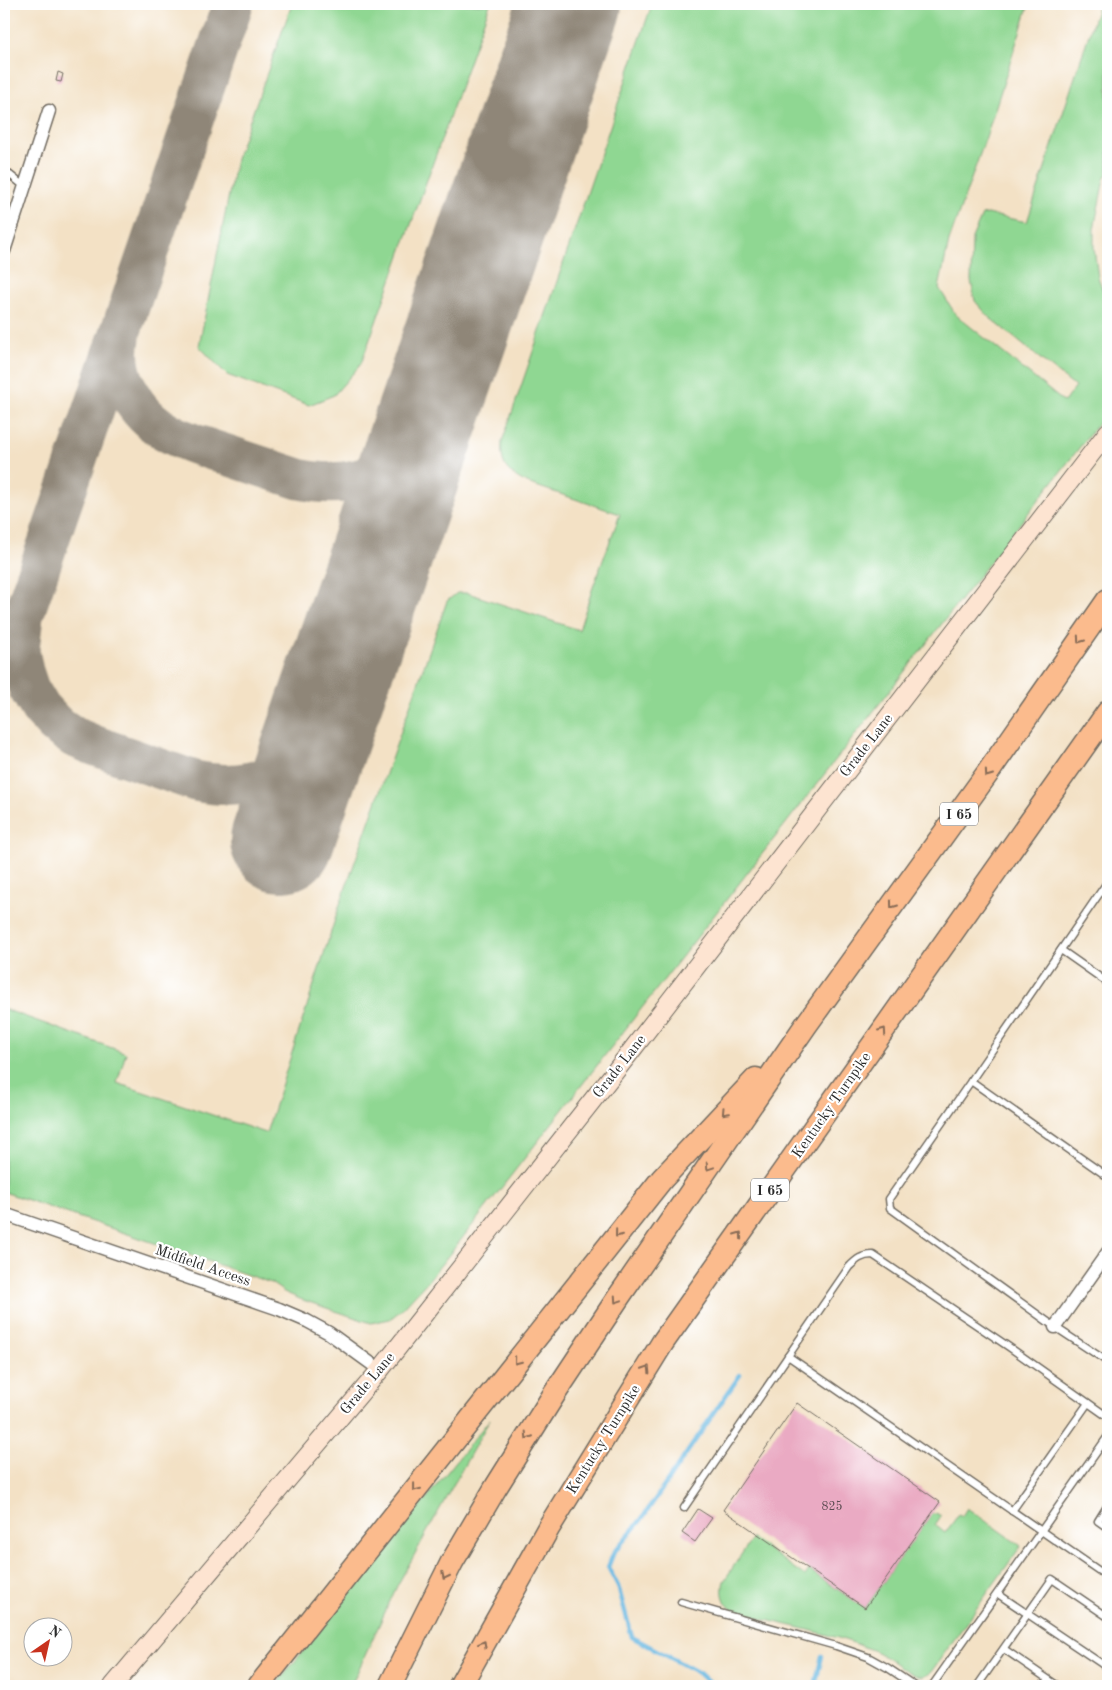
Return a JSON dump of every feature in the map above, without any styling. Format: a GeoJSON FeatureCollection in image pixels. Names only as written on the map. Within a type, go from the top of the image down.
{"type":"FeatureCollection","features":[{"type":"Feature","properties":{"kind":"highway","name":"I 65"},"geometry":{"type":"LineString","coordinates":[[390,1686],[452,1562],[496,1487],[618,1298],[806,1025],[982,782],[1108,600]]}},
{"type":"Feature","properties":{"kind":"highway","name":"Kentucky Turnpike"},"geometry":{"type":"LineString","coordinates":[[460,1686],[549,1527],[663,1342],[1108,712]]}},
{"type":"Feature","properties":{"kind":"highway"},"geometry":{"type":"LineString","coordinates":[[259,1686],[662,1179],[806,1025]]}},
{"type":"Feature","properties":{"kind":"main road","name":"Grade Lane"},"geometry":{"type":"LineString","coordinates":[[112,1686],[380,1370],[619,1066],[1108,432]]}},
{"type":"Feature","properties":{"kind":"street"},"geometry":{"type":"LineString","coordinates":[[4,251],[6,234],[25,187],[49,111]]}},
{"type":"Feature","properties":{"kind":"street","name":"Midfield Access"},"geometry":{"type":"LineString","coordinates":[[4,1214],[279,1309],[329,1333],[380,1370]]}},
{"type":"Feature","properties":{"kind":"street"},"geometry":{"type":"LineString","coordinates":[[1055,1327],[1108,1252]]}},
{"type":"Feature","properties":{"kind":"lane"},"geometry":{"type":"LineString","coordinates":[[4,170],[25,187]]}},
{"type":"Feature","properties":{"kind":"lane"},"geometry":{"type":"LineString","coordinates":[[1108,881],[889,1198],[890,1208],[1055,1327],[1108,1362]]}},
{"type":"Feature","properties":{"kind":"lane"},"geometry":{"type":"LineString","coordinates":[[1061,950],[1108,983]]}},
{"type":"Feature","properties":{"kind":"lane"},"geometry":{"type":"LineString","coordinates":[[971,1081],[1108,1177]]}},
{"type":"Feature","properties":{"kind":"lane"},"geometry":{"type":"LineString","coordinates":[[684,1508],[849,1266],[865,1255],[873,1255],[1108,1417]]}},
{"type":"Feature","properties":{"kind":"lane"},"geometry":{"type":"LineString","coordinates":[[788,1356],[1108,1577]]}},
{"type":"Feature","properties":{"kind":"lane"},"geometry":{"type":"LineString","coordinates":[[1012,1511],[1088,1403]]}},
{"type":"Feature","properties":{"kind":"lane"},"geometry":{"type":"LineString","coordinates":[[932,1686],[1108,1436]]}},
{"type":"Feature","properties":{"kind":"lane"},"geometry":{"type":"LineString","coordinates":[[1108,1505],[1098,1521],[1108,1528]]}},
{"type":"Feature","properties":{"kind":"lane"},"geometry":{"type":"LineString","coordinates":[[980,1686],[978,1685],[1052,1579],[1108,1617]]}},
{"type":"Feature","properties":{"kind":"lane"},"geometry":{"type":"LineString","coordinates":[[998,1594],[1108,1668]]}},
{"type":"Feature","properties":{"kind":"lane"},"geometry":{"type":"LineString","coordinates":[[681,1602],[836,1646],[868,1657],[915,1686]]}},
{"type":"Feature","properties":{"kind":"lane"},"geometry":{"type":"LineString","coordinates":[[1004,1649],[1058,1686]]}},
{"type":"Feature","properties":{"kind":"green space"},"geometry":{"type":"Polygon","coordinates":[[[292,4],[490,4],[361,364],[334,395],[309,405],[227,375],[199,346],[236,159],[292,4]]]}},
{"type":"Feature","properties":{"kind":"green space"},"geometry":{"type":"Polygon","coordinates":[[[652,4],[1029,4],[985,140],[949,241],[939,288],[956,315],[1064,402],[1075,387],[990,318],[975,301],[971,281],[972,238],[982,215],[987,214],[1027,222],[1099,4],[1108,4],[1108,172],[1104,179],[1094,229],[1094,248],[1098,277],[1108,304],[1108,411],[460,1241],[427,1282],[390,1319],[371,1323],[300,1299],[284,1292],[271,1283],[4,1192],[4,1009],[126,1053],[117,1083],[266,1133],[340,904],[447,601],[457,593],[468,593],[579,630],[620,514],[527,483],[514,476],[506,467],[502,457],[502,442],[652,4]]]}},
{"type":"Feature","properties":{"kind":"green space"},"geometry":{"type":"Polygon","coordinates":[[[490,1419],[397,1586],[351,1686],[275,1686],[490,1419]]]}},
{"type":"Feature","properties":{"kind":"green space"},"geometry":{"type":"Polygon","coordinates":[[[967,1508],[1021,1546],[931,1672],[923,1677],[912,1673],[878,1653],[856,1644],[738,1613],[727,1604],[723,1596],[724,1581],[752,1538],[805,1576],[809,1570],[865,1608],[932,1513],[941,1516],[935,1525],[945,1533],[959,1514],[962,1516],[967,1508]]]}},
{"type":"Feature","properties":{"kind":"building"},"geometry":{"type":"Polygon","coordinates":[[[58,72],[63,74],[61,82],[56,81],[58,72]]]}},
{"type":"Feature","properties":{"kind":"building"},"geometry":{"type":"Polygon","coordinates":[[[797,1403],[940,1502],[865,1608],[723,1510],[797,1403]]]}},
{"type":"Feature","properties":{"kind":"building"},"geometry":{"type":"Polygon","coordinates":[[[698,1509],[712,1518],[695,1542],[682,1533],[698,1509]]]}},
{"type":"Feature","properties":{"kind":"waterway"},"geometry":{"type":"LineString","coordinates":[[713,1686],[699,1673],[632,1637],[618,1586],[608,1567],[614,1552],[641,1520],[740,1375]]}},
{"type":"Feature","properties":{"kind":"waterway"},"geometry":{"type":"LineString","coordinates":[[815,1686],[822,1656]]}},
{"type":"Feature","properties":{"kind":"taxiway"},"geometry":{"type":"LineString","coordinates":[[233,4],[23,616],[19,650],[29,689],[41,709],[55,724],[74,737],[96,746],[195,781],[237,784],[265,778],[278,772],[290,765],[300,755],[324,720]]}},
{"type":"Feature","properties":{"kind":"taxiway"},"geometry":{"type":"LineString","coordinates":[[120,339],[119,362],[125,384],[142,413],[154,423],[181,439],[299,479],[316,482],[347,482],[376,473],[390,465],[402,454],[416,437],[432,407]]}},
{"type":"Feature","properties":{"kind":"runway"},"geometry":{"type":"LineString","coordinates":[[282,840],[570,4]]}}]}
